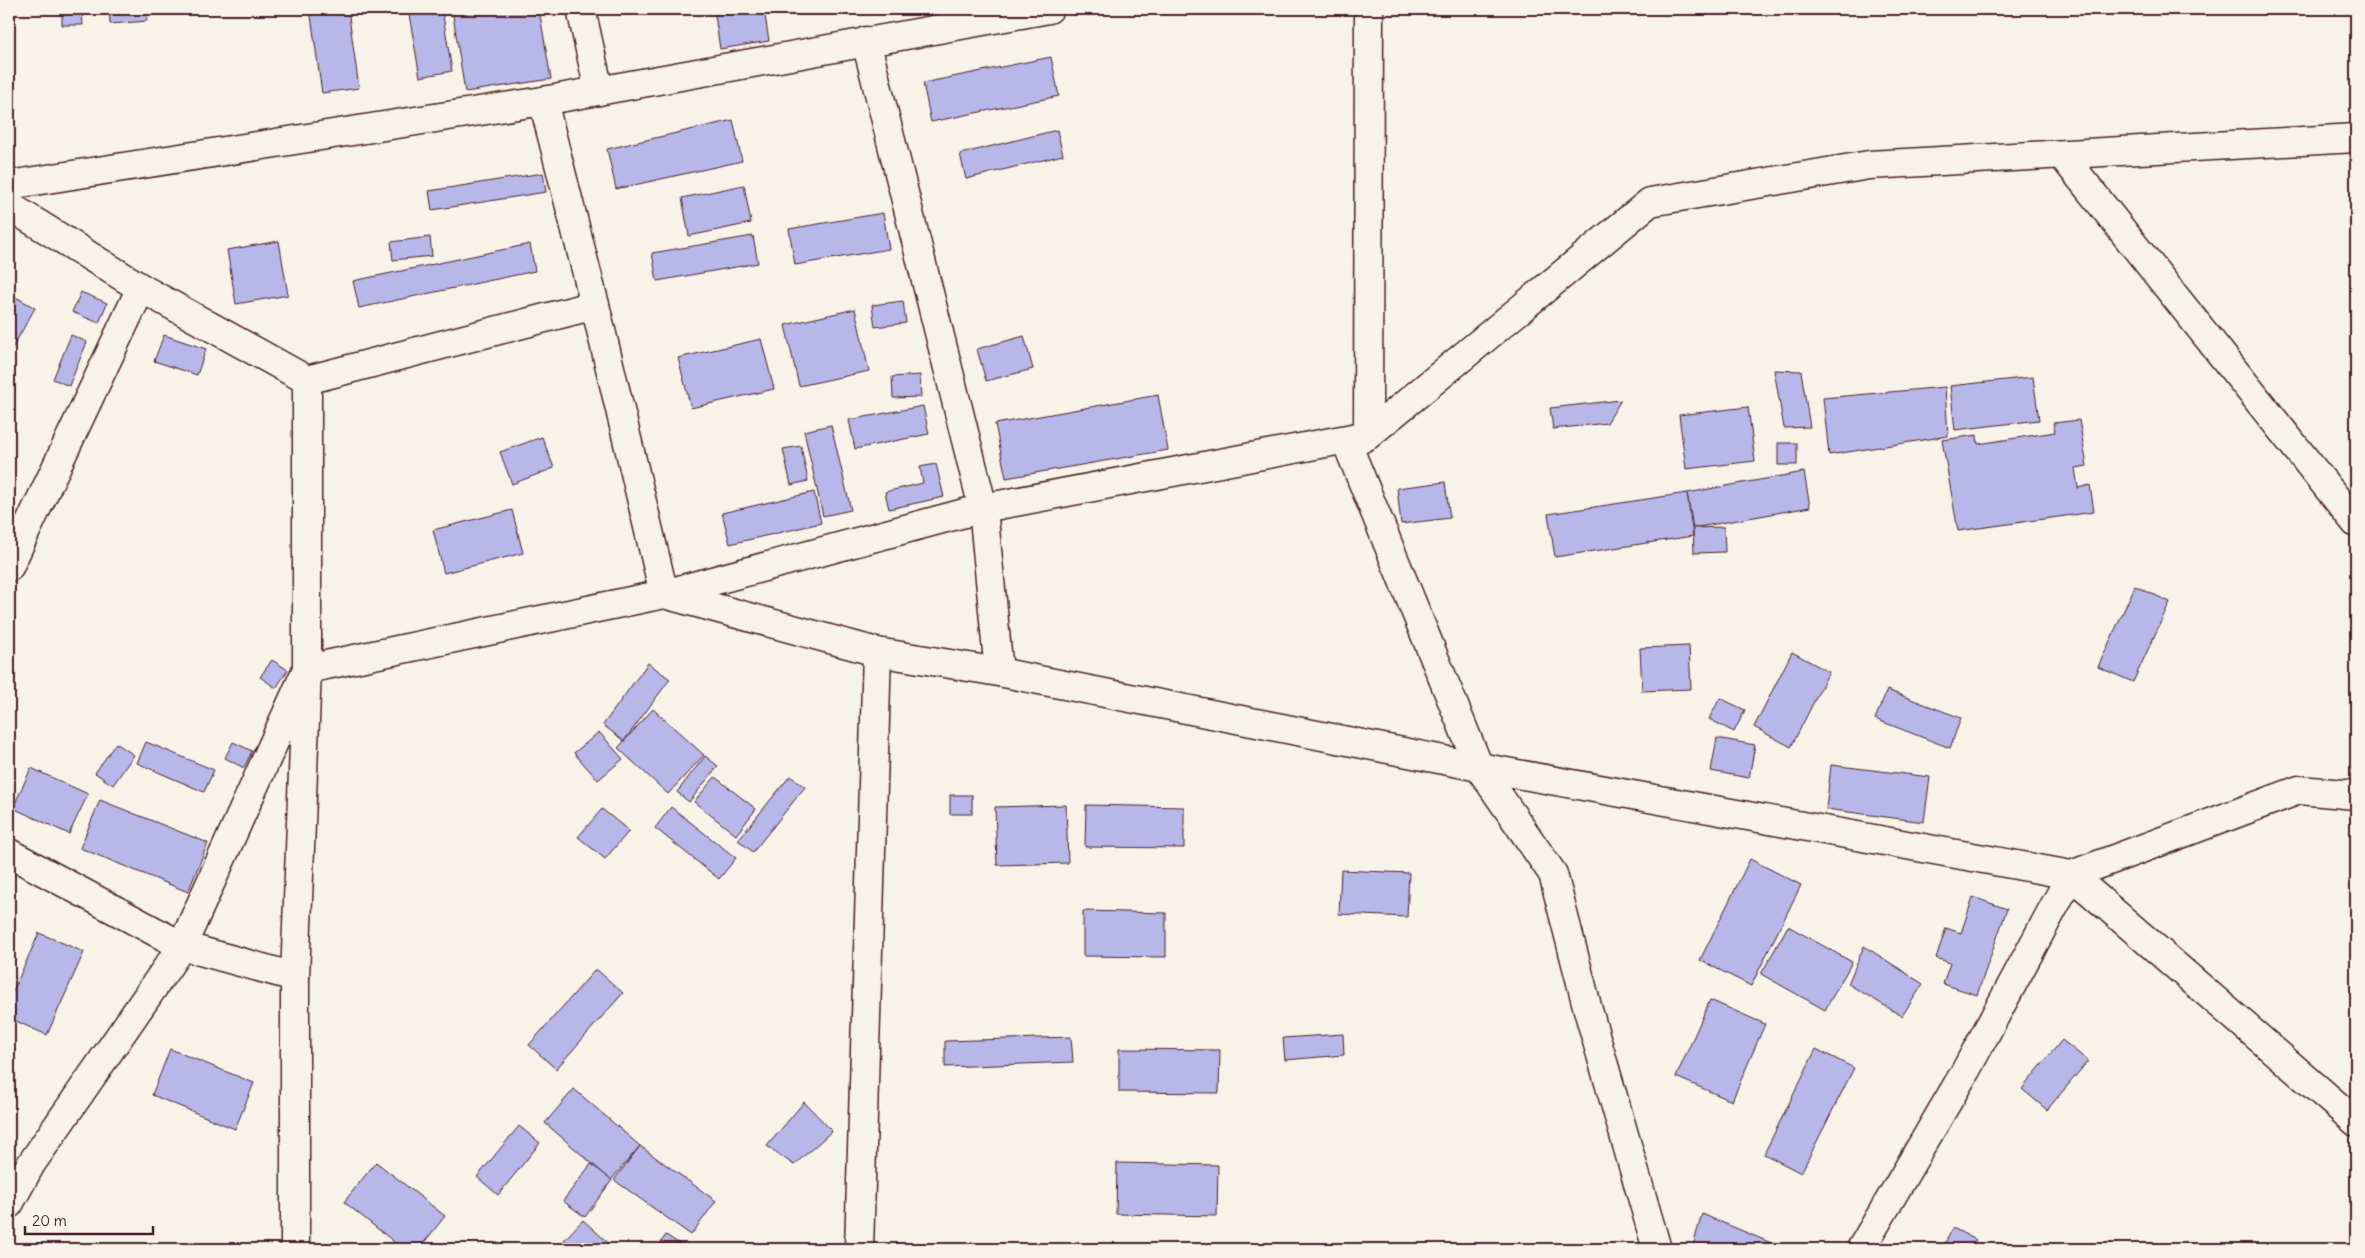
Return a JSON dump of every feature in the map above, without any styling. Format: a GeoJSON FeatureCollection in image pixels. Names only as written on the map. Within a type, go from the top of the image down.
{"type":"FeatureCollection","features":[{"type":"Feature","properties":{"kind":"street"},"geometry":{"type":"LineString","coordinates":[[581,9],[599,91]]}},
{"type":"Feature","properties":{"kind":"street"},"geometry":{"type":"LineString","coordinates":[[9,185],[543,101],[1049,9]]}},
{"type":"Feature","properties":{"kind":"street"},"geometry":{"type":"LineString","coordinates":[[1368,434],[1369,9]]}},
{"type":"Feature","properties":{"kind":"street"},"geometry":{"type":"LineString","coordinates":[[866,41],[983,508],[999,672]]}},
{"type":"Feature","properties":{"kind":"street"},"geometry":{"type":"LineString","coordinates":[[543,101],[595,305],[664,594]]}},
{"type":"Feature","properties":{"kind":"street"},"geometry":{"type":"LineString","coordinates":[[1657,1249],[1588,1010],[1553,874],[1479,767],[1348,446],[1368,434],[1650,202],[1869,165],[2356,138]]}},
{"type":"Feature","properties":{"kind":"street"},"geometry":{"type":"LineString","coordinates":[[2062,155],[2356,523]]}},
{"type":"Feature","properties":{"kind":"street"},"geometry":{"type":"LineString","coordinates":[[9,206],[141,288],[307,380],[595,305]]}},
{"type":"Feature","properties":{"kind":"street"},"geometry":{"type":"LineString","coordinates":[[9,567],[141,288]]}},
{"type":"Feature","properties":{"kind":"street"},"geometry":{"type":"LineString","coordinates":[[295,1249],[295,977],[307,669],[307,380]]}},
{"type":"Feature","properties":{"kind":"street"},"geometry":{"type":"LineString","coordinates":[[307,669],[664,594],[983,508],[1368,434]]}},
{"type":"Feature","properties":{"kind":"street"},"geometry":{"type":"LineString","coordinates":[[664,594],[877,652],[999,672],[1479,767],[2072,875],[2356,1122]]}},
{"type":"Feature","properties":{"kind":"street"},"geometry":{"type":"LineString","coordinates":[[859,1249],[877,652]]}},
{"type":"Feature","properties":{"kind":"street"},"geometry":{"type":"LineString","coordinates":[[9,1204],[31,1164],[182,946],[307,669]]}},
{"type":"Feature","properties":{"kind":"street"},"geometry":{"type":"LineString","coordinates":[[1861,1249],[1966,1070],[2072,875],[2299,790],[2356,795]]}},
{"type":"Feature","properties":{"kind":"street"},"geometry":{"type":"LineString","coordinates":[[9,853],[182,946],[295,977]]}},
{"type":"Feature","properties":{"kind":"building"},"geometry":{"type":"Polygon","coordinates":[[[62,9],[82,9],[83,25],[62,25],[62,9]]]}},
{"type":"Feature","properties":{"kind":"building"},"geometry":{"type":"Polygon","coordinates":[[[109,9],[146,9],[147,21],[110,24],[109,9]]]}},
{"type":"Feature","properties":{"kind":"building"},"geometry":{"type":"Polygon","coordinates":[[[310,9],[348,9],[359,88],[322,93],[310,9]]]}},
{"type":"Feature","properties":{"kind":"building"},"geometry":{"type":"Polygon","coordinates":[[[408,9],[442,9],[452,71],[420,77],[408,9]]]}},
{"type":"Feature","properties":{"kind":"building"},"geometry":{"type":"Polygon","coordinates":[[[452,9],[539,9],[551,79],[465,92],[452,9]]]}},
{"type":"Feature","properties":{"kind":"building"},"geometry":{"type":"Polygon","coordinates":[[[714,9],[764,9],[769,41],[720,49],[714,9]]]}},
{"type":"Feature","properties":{"kind":"building"},"geometry":{"type":"Polygon","coordinates":[[[1051,57],[1059,96],[931,122],[923,83],[1051,57]]]}},
{"type":"Feature","properties":{"kind":"building"},"geometry":{"type":"Polygon","coordinates":[[[733,120],[742,161],[616,189],[607,149],[733,120]]]}},
{"type":"Feature","properties":{"kind":"building"},"geometry":{"type":"Polygon","coordinates":[[[1057,130],[1063,155],[966,179],[960,154],[1057,130]]]}},
{"type":"Feature","properties":{"kind":"building"},"geometry":{"type":"Polygon","coordinates":[[[543,173],[546,192],[432,210],[429,191],[543,173]]]}},
{"type":"Feature","properties":{"kind":"building"},"geometry":{"type":"Polygon","coordinates":[[[744,185],[751,223],[689,236],[682,198],[744,185]]]}},
{"type":"Feature","properties":{"kind":"building"},"geometry":{"type":"Polygon","coordinates":[[[883,213],[889,249],[795,265],[789,229],[883,213]]]}},
{"type":"Feature","properties":{"kind":"building"},"geometry":{"type":"Polygon","coordinates":[[[753,236],[758,263],[657,281],[652,253],[753,236]]]}},
{"type":"Feature","properties":{"kind":"building"},"geometry":{"type":"Polygon","coordinates":[[[430,237],[432,256],[393,260],[391,242],[430,237]]]}},
{"type":"Feature","properties":{"kind":"building"},"geometry":{"type":"Polygon","coordinates":[[[279,241],[288,295],[236,304],[227,250],[279,241]]]}},
{"type":"Feature","properties":{"kind":"building"},"geometry":{"type":"Polygon","coordinates":[[[530,244],[535,271],[359,308],[353,281],[530,244]]]}},
{"type":"Feature","properties":{"kind":"building"},"geometry":{"type":"Polygon","coordinates":[[[81,292],[107,303],[99,323],[72,312],[81,292]]]}},
{"type":"Feature","properties":{"kind":"building"},"geometry":{"type":"Polygon","coordinates":[[[9,293],[35,308],[9,354],[9,293]]]}},
{"type":"Feature","properties":{"kind":"building"},"geometry":{"type":"Polygon","coordinates":[[[903,301],[906,323],[875,327],[872,305],[903,301]]]}},
{"type":"Feature","properties":{"kind":"building"},"geometry":{"type":"Polygon","coordinates":[[[855,309],[869,371],[799,386],[785,325],[855,309]]]}},
{"type":"Feature","properties":{"kind":"building"},"geometry":{"type":"Polygon","coordinates":[[[71,335],[87,342],[69,386],[53,379],[71,335]]]}},
{"type":"Feature","properties":{"kind":"building"},"geometry":{"type":"Polygon","coordinates":[[[164,335],[206,349],[197,375],[154,361],[164,335]]]}},
{"type":"Feature","properties":{"kind":"building"},"geometry":{"type":"Polygon","coordinates":[[[1024,336],[1033,369],[986,381],[977,349],[1024,336]]]}},
{"type":"Feature","properties":{"kind":"building"},"geometry":{"type":"Polygon","coordinates":[[[761,339],[774,389],[691,408],[678,358],[761,339]]]}},
{"type":"Feature","properties":{"kind":"building"},"geometry":{"type":"Polygon","coordinates":[[[1774,370],[1801,371],[1810,427],[1784,428],[1774,370]]]}},
{"type":"Feature","properties":{"kind":"building"},"geometry":{"type":"Polygon","coordinates":[[[920,375],[921,397],[893,398],[892,377],[920,375]]]}},
{"type":"Feature","properties":{"kind":"building"},"geometry":{"type":"Polygon","coordinates":[[[2033,377],[2039,420],[1955,430],[1950,386],[2033,377]]]}},
{"type":"Feature","properties":{"kind":"building"},"geometry":{"type":"Polygon","coordinates":[[[1945,387],[1948,436],[1829,455],[1823,398],[1945,387]]]}},
{"type":"Feature","properties":{"kind":"building"},"geometry":{"type":"Polygon","coordinates":[[[1158,395],[1168,450],[1006,478],[995,424],[1158,395]]]}},
{"type":"Feature","properties":{"kind":"building"},"geometry":{"type":"Polygon","coordinates":[[[1621,400],[1607,423],[1553,429],[1550,408],[1621,400]]]}},
{"type":"Feature","properties":{"kind":"building"},"geometry":{"type":"Polygon","coordinates":[[[923,406],[929,434],[855,449],[849,420],[923,406]]]}},
{"type":"Feature","properties":{"kind":"building"},"geometry":{"type":"Polygon","coordinates":[[[1748,407],[1755,461],[1686,469],[1679,415],[1748,407]]]}},
{"type":"Feature","properties":{"kind":"building"},"geometry":{"type":"Polygon","coordinates":[[[2079,420],[2087,466],[2075,468],[2078,488],[2090,485],[2094,512],[1958,531],[1942,440],[1977,435],[1978,444],[2055,432],[2053,423],[2079,420]]]}},
{"type":"Feature","properties":{"kind":"building"},"geometry":{"type":"Polygon","coordinates":[[[831,425],[851,510],[823,516],[804,431],[831,425]]]}},
{"type":"Feature","properties":{"kind":"building"},"geometry":{"type":"Polygon","coordinates":[[[542,437],[554,468],[512,484],[500,452],[542,437]]]}},
{"type":"Feature","properties":{"kind":"building"},"geometry":{"type":"Polygon","coordinates":[[[1778,443],[1797,443],[1797,465],[1778,465],[1778,443]]]}},
{"type":"Feature","properties":{"kind":"building"},"geometry":{"type":"Polygon","coordinates":[[[801,446],[808,481],[791,485],[783,449],[801,446]]]}},
{"type":"Feature","properties":{"kind":"building"},"geometry":{"type":"Polygon","coordinates":[[[936,464],[944,497],[889,509],[885,492],[923,483],[920,467],[936,464]]]}},
{"type":"Feature","properties":{"kind":"building"},"geometry":{"type":"Polygon","coordinates":[[[1804,472],[1810,507],[1693,528],[1687,493],[1804,472]]]}},
{"type":"Feature","properties":{"kind":"building"},"geometry":{"type":"Polygon","coordinates":[[[1445,482],[1450,518],[1401,524],[1397,488],[1445,482]]]}},
{"type":"Feature","properties":{"kind":"building"},"geometry":{"type":"Polygon","coordinates":[[[814,492],[821,523],[730,544],[722,513],[814,492]]]}},
{"type":"Feature","properties":{"kind":"building"},"geometry":{"type":"Polygon","coordinates":[[[1687,493],[1693,536],[1555,557],[1548,514],[1687,493]]]}},
{"type":"Feature","properties":{"kind":"building"},"geometry":{"type":"Polygon","coordinates":[[[512,510],[523,553],[444,573],[433,530],[512,510]]]}},
{"type":"Feature","properties":{"kind":"building"},"geometry":{"type":"Polygon","coordinates":[[[1724,527],[1725,552],[1694,553],[1693,528],[1724,527]]]}},
{"type":"Feature","properties":{"kind":"building"},"geometry":{"type":"Polygon","coordinates":[[[2135,586],[2170,602],[2133,682],[2098,667],[2135,586]]]}},
{"type":"Feature","properties":{"kind":"building"},"geometry":{"type":"Polygon","coordinates":[[[1689,646],[1691,689],[1642,691],[1640,648],[1689,646]]]}},
{"type":"Feature","properties":{"kind":"building"},"geometry":{"type":"Polygon","coordinates":[[[1792,652],[1829,672],[1791,747],[1754,727],[1792,652]]]}},
{"type":"Feature","properties":{"kind":"building"},"geometry":{"type":"Polygon","coordinates":[[[272,660],[288,670],[276,688],[260,677],[272,660]]]}},
{"type":"Feature","properties":{"kind":"building"},"geometry":{"type":"Polygon","coordinates":[[[648,663],[670,679],[624,741],[603,725],[648,663]]]}},
{"type":"Feature","properties":{"kind":"building"},"geometry":{"type":"Polygon","coordinates":[[[1887,690],[1961,718],[1950,748],[1875,719],[1887,690]]]}},
{"type":"Feature","properties":{"kind":"building"},"geometry":{"type":"Polygon","coordinates":[[[1720,698],[1745,710],[1734,732],[1709,719],[1720,698]]]}},
{"type":"Feature","properties":{"kind":"building"},"geometry":{"type":"Polygon","coordinates":[[[653,709],[704,755],[668,794],[618,748],[653,709]]]}},
{"type":"Feature","properties":{"kind":"building"},"geometry":{"type":"Polygon","coordinates":[[[599,732],[623,759],[598,780],[574,753],[599,732]]]}},
{"type":"Feature","properties":{"kind":"building"},"geometry":{"type":"Polygon","coordinates":[[[1717,738],[1755,745],[1749,778],[1711,771],[1717,738]]]}},
{"type":"Feature","properties":{"kind":"building"},"geometry":{"type":"Polygon","coordinates":[[[146,742],[214,770],[204,792],[137,763],[146,742]]]}},
{"type":"Feature","properties":{"kind":"building"},"geometry":{"type":"Polygon","coordinates":[[[233,742],[252,751],[244,768],[225,758],[233,742]]]}},
{"type":"Feature","properties":{"kind":"building"},"geometry":{"type":"Polygon","coordinates":[[[116,743],[134,755],[113,785],[95,773],[116,743]]]}},
{"type":"Feature","properties":{"kind":"building"},"geometry":{"type":"Polygon","coordinates":[[[705,756],[718,766],[689,802],[677,792],[705,756]]]}},
{"type":"Feature","properties":{"kind":"building"},"geometry":{"type":"Polygon","coordinates":[[[1831,765],[1930,777],[1924,822],[1826,809],[1831,765]]]}},
{"type":"Feature","properties":{"kind":"building"},"geometry":{"type":"Polygon","coordinates":[[[31,768],[88,794],[69,834],[13,808],[31,768]]]}},
{"type":"Feature","properties":{"kind":"building"},"geometry":{"type":"Polygon","coordinates":[[[790,776],[805,787],[753,852],[738,840],[790,776]]]}},
{"type":"Feature","properties":{"kind":"building"},"geometry":{"type":"Polygon","coordinates":[[[715,777],[756,809],[736,835],[694,802],[715,777]]]}},
{"type":"Feature","properties":{"kind":"building"},"geometry":{"type":"Polygon","coordinates":[[[950,795],[972,795],[972,814],[950,814],[950,795]]]}},
{"type":"Feature","properties":{"kind":"building"},"geometry":{"type":"Polygon","coordinates":[[[100,800],[208,843],[188,892],[80,848],[100,800]]]}},
{"type":"Feature","properties":{"kind":"building"},"geometry":{"type":"Polygon","coordinates":[[[1066,805],[1068,863],[997,865],[995,807],[1066,805]]]}},
{"type":"Feature","properties":{"kind":"building"},"geometry":{"type":"Polygon","coordinates":[[[1086,805],[1184,807],[1184,848],[1085,847],[1086,805]]]}},
{"type":"Feature","properties":{"kind":"building"},"geometry":{"type":"Polygon","coordinates":[[[671,807],[736,858],[719,879],[655,828],[671,807]]]}},
{"type":"Feature","properties":{"kind":"building"},"geometry":{"type":"Polygon","coordinates":[[[602,809],[629,831],[605,859],[578,837],[602,809]]]}},
{"type":"Feature","properties":{"kind":"building"},"geometry":{"type":"Polygon","coordinates":[[[1750,859],[1801,885],[1751,986],[1700,960],[1750,859]]]}},
{"type":"Feature","properties":{"kind":"building"},"geometry":{"type":"Polygon","coordinates":[[[1341,870],[1409,873],[1407,917],[1339,914],[1341,870]]]}},
{"type":"Feature","properties":{"kind":"building"},"geometry":{"type":"Polygon","coordinates":[[[1973,897],[2007,909],[1977,995],[1943,984],[1950,963],[1936,958],[1946,928],[1961,933],[1973,897]]]}},
{"type":"Feature","properties":{"kind":"building"},"geometry":{"type":"Polygon","coordinates":[[[1083,911],[1166,913],[1166,957],[1083,956],[1083,911]]]}},
{"type":"Feature","properties":{"kind":"building"},"geometry":{"type":"Polygon","coordinates":[[[1788,926],[1852,962],[1825,1010],[1761,974],[1788,926]]]}},
{"type":"Feature","properties":{"kind":"building"},"geometry":{"type":"Polygon","coordinates":[[[39,933],[84,952],[47,1035],[9,1018],[9,1000],[39,933]]]}},
{"type":"Feature","properties":{"kind":"building"},"geometry":{"type":"Polygon","coordinates":[[[1864,946],[1923,984],[1902,1016],[1848,984],[1864,946]]]}},
{"type":"Feature","properties":{"kind":"building"},"geometry":{"type":"Polygon","coordinates":[[[596,969],[623,993],[556,1069],[529,1045],[596,969]]]}},
{"type":"Feature","properties":{"kind":"building"},"geometry":{"type":"Polygon","coordinates":[[[1710,1000],[1765,1024],[1732,1101],[1676,1077],[1710,1000]]]}},
{"type":"Feature","properties":{"kind":"building"},"geometry":{"type":"Polygon","coordinates":[[[1343,1034],[1344,1055],[1285,1060],[1283,1038],[1343,1034]]]}},
{"type":"Feature","properties":{"kind":"building"},"geometry":{"type":"Polygon","coordinates":[[[1071,1037],[1073,1062],[945,1067],[945,1041],[1071,1037]]]}},
{"type":"Feature","properties":{"kind":"building"},"geometry":{"type":"Polygon","coordinates":[[[2062,1040],[2088,1061],[2047,1110],[2022,1089],[2062,1040]]]}},
{"type":"Feature","properties":{"kind":"building"},"geometry":{"type":"Polygon","coordinates":[[[170,1049],[254,1083],[235,1129],[152,1095],[170,1049]]]}},
{"type":"Feature","properties":{"kind":"building"},"geometry":{"type":"Polygon","coordinates":[[[1119,1049],[1220,1050],[1219,1093],[1119,1092],[1119,1049]]]}},
{"type":"Feature","properties":{"kind":"building"},"geometry":{"type":"Polygon","coordinates":[[[1816,1049],[1854,1068],[1801,1173],[1764,1154],[1816,1049]]]}},
{"type":"Feature","properties":{"kind":"building"},"geometry":{"type":"Polygon","coordinates":[[[574,1089],[640,1146],[611,1180],[545,1123],[574,1089]]]}},
{"type":"Feature","properties":{"kind":"building"},"geometry":{"type":"Polygon","coordinates":[[[804,1102],[832,1131],[794,1165],[767,1146],[804,1102]]]}},
{"type":"Feature","properties":{"kind":"building"},"geometry":{"type":"Polygon","coordinates":[[[519,1126],[540,1143],[498,1195],[477,1177],[519,1126]]]}},
{"type":"Feature","properties":{"kind":"building"},"geometry":{"type":"Polygon","coordinates":[[[640,1146],[716,1201],[691,1235],[614,1180],[640,1146]]]}},
{"type":"Feature","properties":{"kind":"building"},"geometry":{"type":"Polygon","coordinates":[[[376,1162],[445,1216],[419,1249],[403,1249],[344,1202],[376,1162]]]}},
{"type":"Feature","properties":{"kind":"building"},"geometry":{"type":"Polygon","coordinates":[[[1117,1163],[1218,1165],[1217,1216],[1116,1214],[1117,1163]]]}},
{"type":"Feature","properties":{"kind":"building"},"geometry":{"type":"Polygon","coordinates":[[[591,1164],[612,1180],[585,1217],[563,1201],[591,1164]]]}},
{"type":"Feature","properties":{"kind":"building"},"geometry":{"type":"Polygon","coordinates":[[[1702,1214],[1776,1245],[1775,1249],[1692,1249],[1702,1214]]]}},
{"type":"Feature","properties":{"kind":"building"},"geometry":{"type":"Polygon","coordinates":[[[583,1220],[615,1249],[575,1249],[564,1240],[583,1220]]]}},
{"type":"Feature","properties":{"kind":"building"},"geometry":{"type":"Polygon","coordinates":[[[1953,1228],[1976,1240],[1971,1249],[1942,1249],[1953,1228]]]}},
{"type":"Feature","properties":{"kind":"building"},"geometry":{"type":"Polygon","coordinates":[[[666,1235],[684,1247],[683,1249],[656,1249],[666,1235]]]}}]}
